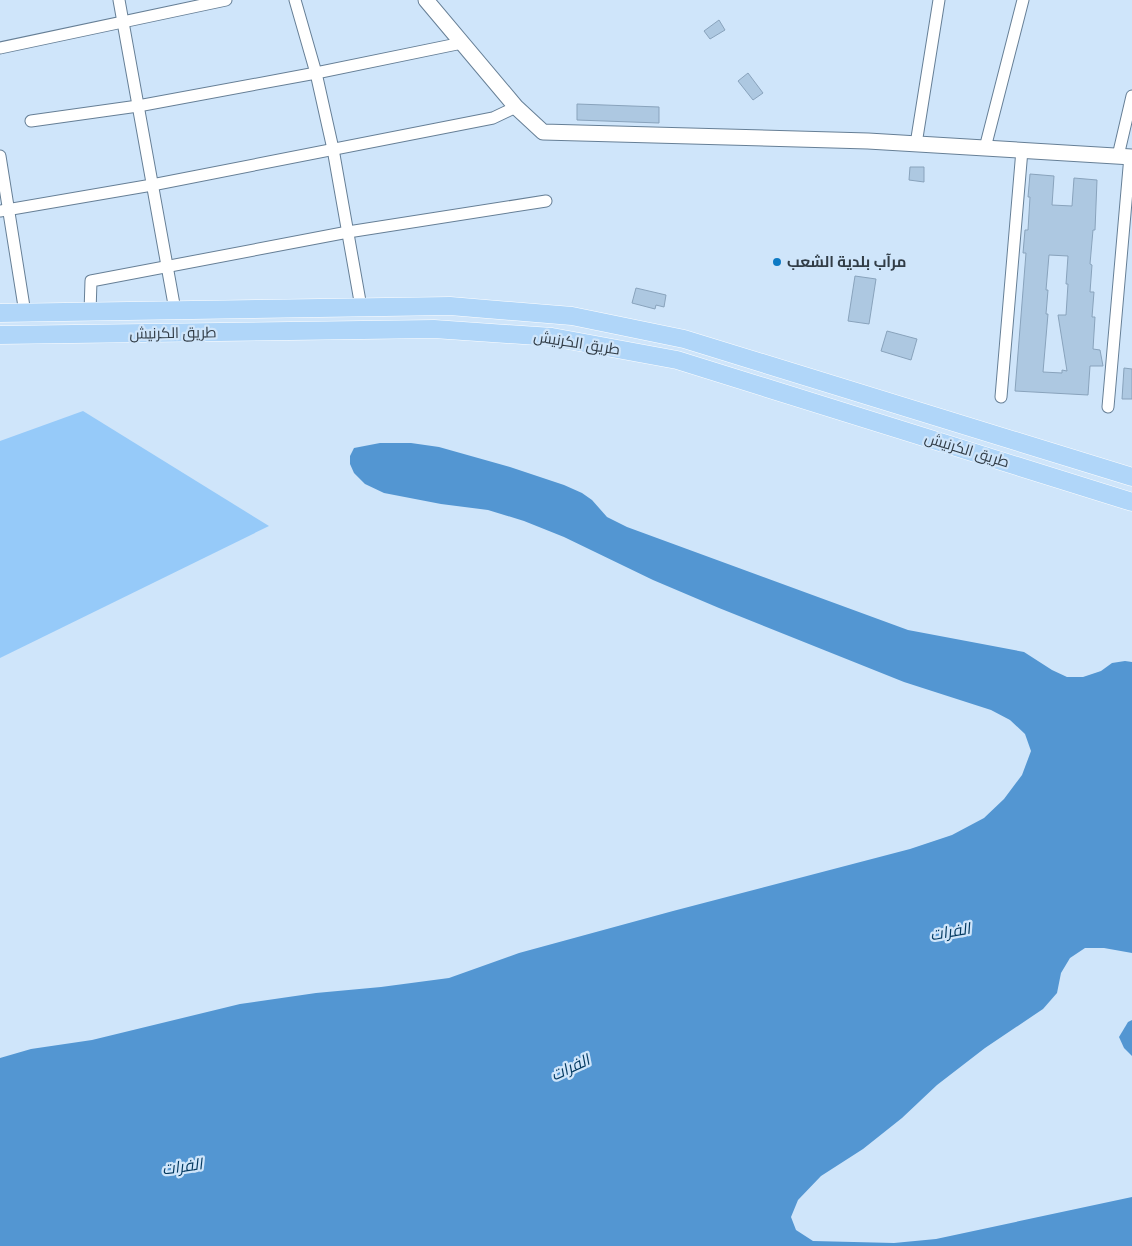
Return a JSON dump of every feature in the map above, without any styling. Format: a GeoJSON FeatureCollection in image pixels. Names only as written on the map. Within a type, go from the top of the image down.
{"type":"FeatureCollection","features":[{"type":"Feature","properties":{"kind":"main road","name":"طريق الكرنيش"},"geometry":{"type":"LineString","coordinates":[[0,313],[450,306],[572,316],[684,339],[1132,477]]}},
{"type":"Feature","properties":{"kind":"main road","name":"طريق الكرنيش"},"geometry":{"type":"LineString","coordinates":[[0,336],[434,330],[552,337],[676,360],[1132,502]]}},
{"type":"Feature","properties":{"kind":"street"},"geometry":{"type":"LineString","coordinates":[[119,0],[175,310]]}},
{"type":"Feature","properties":{"kind":"street"},"geometry":{"type":"LineString","coordinates":[[0,48],[226,0]]}},
{"type":"Feature","properties":{"kind":"street"},"geometry":{"type":"LineString","coordinates":[[295,0],[316,72],[333,149],[361,307]]}},
{"type":"Feature","properties":{"kind":"street"},"geometry":{"type":"LineString","coordinates":[[426,0],[516,107],[543,132],[916,144],[1127,156]]}},
{"type":"Feature","properties":{"kind":"street"},"geometry":{"type":"LineString","coordinates":[[916,144],[939,0]]}},
{"type":"Feature","properties":{"kind":"street"},"geometry":{"type":"LineString","coordinates":[[985,148],[1023,0]]}},
{"type":"Feature","properties":{"kind":"street"},"geometry":{"type":"LineString","coordinates":[[31,121],[138,106],[462,43]]}},
{"type":"Feature","properties":{"kind":"street"},"geometry":{"type":"LineString","coordinates":[[1108,407],[1132,96]]}},
{"type":"Feature","properties":{"kind":"street"},"geometry":{"type":"LineString","coordinates":[[4,210],[152,185],[493,118],[516,107]]}},
{"type":"Feature","properties":{"kind":"street"},"geometry":{"type":"LineString","coordinates":[[1001,398],[1022,150]]}},
{"type":"Feature","properties":{"kind":"street"},"geometry":{"type":"LineString","coordinates":[[0,156],[4,210],[25,313]]}},
{"type":"Feature","properties":{"kind":"street"},"geometry":{"type":"LineString","coordinates":[[90,312],[91,281],[348,232],[546,201]]}},
{"type":"Feature","properties":{"kind":"shaded area"},"geometry":{"type":"Polygon","coordinates":[[[83,411],[269,526],[0,658],[0,441],[83,411]]]}},
{"type":"Feature","properties":{"kind":"water","name":"الفرات"},"geometry":{"type":"Polygon","coordinates":[[[380,443],[411,443],[439,447],[510,467],[564,485],[582,493],[592,500],[607,517],[627,527],[908,630],[1024,652],[1067,677],[1083,677],[1101,671],[1112,663],[1132,662],[1132,953],[1104,948],[1085,948],[1070,958],[1061,973],[1057,993],[1043,1009],[985,1048],[937,1085],[902,1118],[863,1149],[821,1176],[798,1200],[791,1217],[796,1230],[813,1241],[894,1243],[936,1239],[1132,1197],[1132,1246],[0,1246],[0,1058],[31,1049],[92,1040],[240,1004],[316,993],[449,978],[519,953],[910,849],[952,835],[984,818],[1004,799],[1022,775],[1031,751],[1025,734],[1010,720],[991,710],[904,682],[719,608],[653,580],[564,537],[524,521],[488,510],[441,504],[384,493],[365,484],[354,473],[350,464],[350,456],[354,448],[380,443]]]}},
{"type":"Feature","properties":{"kind":"water"},"geometry":{"type":"Polygon","coordinates":[[[1132,1020],[1132,1056],[1124,1048],[1119,1037],[1128,1022],[1132,1020]]]}},
{"type":"Feature","properties":{"kind":"building"},"geometry":{"type":"Polygon","coordinates":[[[719,20],[725,30],[710,39],[704,31],[719,20]]]}},
{"type":"Feature","properties":{"kind":"building"},"geometry":{"type":"Polygon","coordinates":[[[748,73],[763,93],[753,100],[738,81],[748,73]]]}},
{"type":"Feature","properties":{"kind":"building"},"geometry":{"type":"Polygon","coordinates":[[[577,104],[659,107],[659,123],[577,120],[577,104]]]}},
{"type":"Feature","properties":{"kind":"building"},"geometry":{"type":"Polygon","coordinates":[[[910,167],[924,167],[924,182],[909,180],[910,167]]]}},
{"type":"Feature","properties":{"kind":"building"},"geometry":{"type":"Polygon","coordinates":[[[1030,174],[1054,176],[1052,205],[1072,206],[1074,178],[1097,180],[1095,230],[1093,230],[1090,264],[1092,265],[1090,292],[1094,292],[1092,317],[1095,317],[1093,349],[1100,350],[1103,366],[1090,366],[1088,395],[1015,391],[1026,253],[1023,253],[1025,230],[1028,230],[1030,197],[1028,197],[1030,174]],[[1049,255],[1046,290],[1048,290],[1046,314],[1048,314],[1043,372],[1062,373],[1062,370],[1067,371],[1058,315],[1066,315],[1068,256],[1049,255]]]}},
{"type":"Feature","properties":{"kind":"building"},"geometry":{"type":"Polygon","coordinates":[[[855,276],[876,279],[869,324],[848,321],[855,276]]]}},
{"type":"Feature","properties":{"kind":"building"},"geometry":{"type":"Polygon","coordinates":[[[636,288],[666,295],[664,307],[656,305],[655,309],[632,303],[636,288]]]}},
{"type":"Feature","properties":{"kind":"building"},"geometry":{"type":"Polygon","coordinates":[[[887,331],[917,339],[911,360],[881,351],[887,331]]]}},
{"type":"Feature","properties":{"kind":"building"},"geometry":{"type":"Polygon","coordinates":[[[1124,368],[1132,369],[1132,399],[1122,399],[1124,368]]]}},
{"type":"Feature","properties":{"kind":"place","name":"مرآب بلدية الشعب"},"geometry":{"type":"Point","coordinates":[777,262]}}]}
